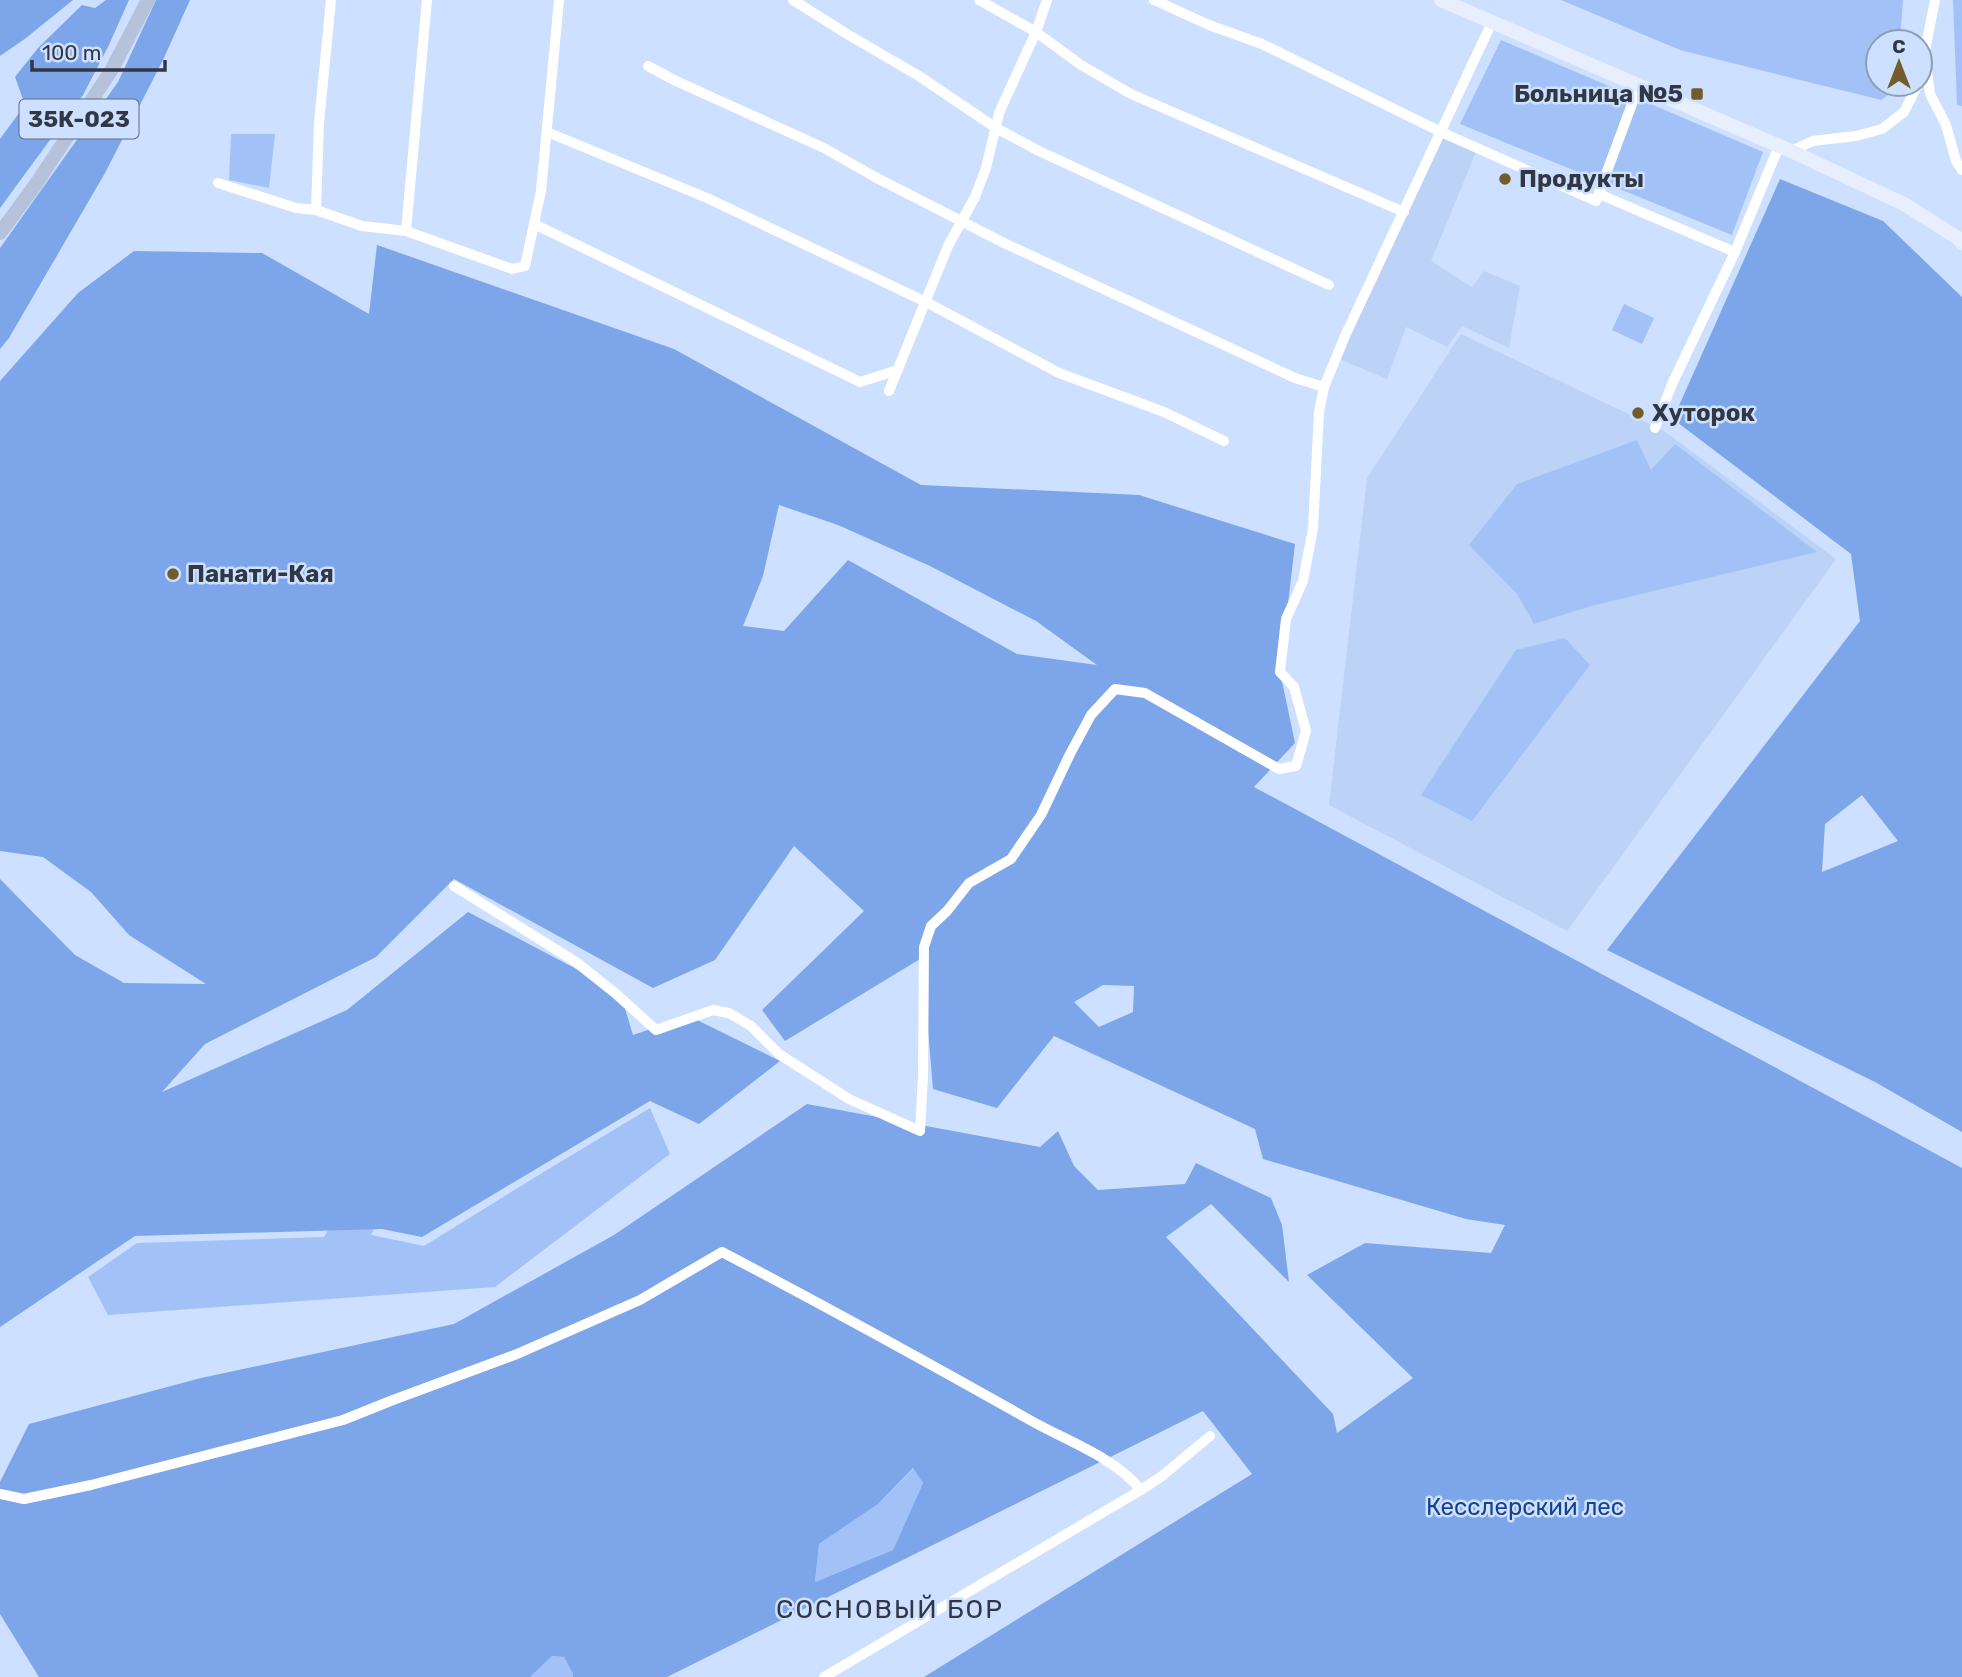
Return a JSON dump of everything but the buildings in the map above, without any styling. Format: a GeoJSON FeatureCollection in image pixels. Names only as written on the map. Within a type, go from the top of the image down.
{"type":"FeatureCollection","features":[{"type":"Feature","properties":{"kind":"main road","name":"35К-023"},"geometry":{"type":"LineString","coordinates":[[0,233],[109,74],[148,0]]}},
{"type":"Feature","properties":{"kind":"main road"},"geometry":{"type":"LineString","coordinates":[[1441,0],[1785,148],[1904,204],[1962,243]]}},
{"type":"Feature","properties":{"kind":"street"},"geometry":{"type":"LineString","coordinates":[[316,210],[319,123],[331,0]]}},
{"type":"Feature","properties":{"kind":"street"},"geometry":{"type":"LineString","coordinates":[[406,231],[427,0]]}},
{"type":"Feature","properties":{"kind":"street"},"geometry":{"type":"LineString","coordinates":[[218,183],[296,208],[316,210],[362,226],[406,231],[512,269],[525,266],[541,191],[559,0]]}},
{"type":"Feature","properties":{"kind":"street"},"geometry":{"type":"LineString","coordinates":[[793,0],[919,76],[996,128],[1039,151],[1328,285]]}},
{"type":"Feature","properties":{"kind":"street"},"geometry":{"type":"LineString","coordinates":[[979,0],[1036,32],[1081,65],[1131,94],[1404,212]]}},
{"type":"Feature","properties":{"kind":"street"},"geometry":{"type":"LineString","coordinates":[[890,391],[948,246],[975,197],[986,168],[999,113],[1036,32],[1047,0]]}},
{"type":"Feature","properties":{"kind":"street"},"geometry":{"type":"LineString","coordinates":[[1154,0],[1209,25],[1262,44],[1441,132],[1735,253]]}},
{"type":"Feature","properties":{"kind":"street"},"geometry":{"type":"LineString","coordinates":[[1930,28],[1935,0]]}},
{"type":"Feature","properties":{"kind":"street"},"geometry":{"type":"LineString","coordinates":[[454,886],[576,962],[656,1030],[713,1010],[729,1013],[751,1026],[779,1054],[849,1099],[920,1131],[924,947],[931,926],[969,883],[1011,859],[1041,815],[1091,716],[1115,689],[1145,693],[1279,769],[1296,766],[1306,731],[1294,687],[1280,672],[1286,619],[1303,581],[1313,529],[1319,412],[1324,387],[1345,336],[1492,22]]}},
{"type":"Feature","properties":{"kind":"street"},"geometry":{"type":"LineString","coordinates":[[648,65],[824,148],[1004,243],[1295,378],[1324,387]]}},
{"type":"Feature","properties":{"kind":"street"},"geometry":{"type":"LineString","coordinates":[[1597,198],[1639,85]]}},
{"type":"Feature","properties":{"kind":"street"},"geometry":{"type":"LineString","coordinates":[[1655,428],[1672,384],[1785,148],[1882,129],[1904,112],[1911,98]]}},
{"type":"Feature","properties":{"kind":"street"},"geometry":{"type":"LineString","coordinates":[[1932,98],[1946,125],[1956,161],[1962,170]]}},
{"type":"Feature","properties":{"kind":"street"},"geometry":{"type":"LineString","coordinates":[[547,132],[707,198],[926,302],[1059,373],[1164,412],[1224,440]]}},
{"type":"Feature","properties":{"kind":"street"},"geometry":{"type":"LineString","coordinates":[[534,224],[860,382],[898,370]]}},
{"type":"Feature","properties":{"kind":"street"},"geometry":{"type":"LineString","coordinates":[[0,1493],[24,1499],[91,1485],[343,1420],[517,1354],[640,1300],[722,1252],[1112,1464],[1141,1490]]}},
{"type":"Feature","properties":{"kind":"street"},"geometry":{"type":"LineString","coordinates":[[824,1677],[1141,1490],[1210,1436]]}},
{"type":"Feature","properties":{"kind":"shaded area"},"geometry":{"type":"Polygon","coordinates":[[[1561,0],[1903,0],[1901,28],[1864,28],[1864,96],[1680,50],[1561,0]]]}},
{"type":"Feature","properties":{"kind":"shaded area"},"geometry":{"type":"Polygon","coordinates":[[[1953,0],[1962,0],[1962,106],[1957,105],[1953,0]]]}},
{"type":"Feature","properties":{"kind":"shaded area"},"geometry":{"type":"Polygon","coordinates":[[[1501,40],[1763,152],[1732,235],[1460,124],[1501,40]]]}},
{"type":"Feature","properties":{"kind":"shaded area"},"geometry":{"type":"Polygon","coordinates":[[[231,134],[275,134],[269,188],[229,180],[231,134]]]}},
{"type":"Feature","properties":{"kind":"shaded area"},"geometry":{"type":"Polygon","coordinates":[[[1443,136],[1476,152],[1431,261],[1472,287],[1484,271],[1520,286],[1509,348],[1462,326],[1447,347],[1406,327],[1387,379],[1337,358],[1443,136]]]}},
{"type":"Feature","properties":{"kind":"shaded area"},"geometry":{"type":"Polygon","coordinates":[[[1624,304],[1654,318],[1642,344],[1612,330],[1624,304]]]}},
{"type":"Feature","properties":{"kind":"shaded area"},"geometry":{"type":"Polygon","coordinates":[[[1461,334],[1664,431],[1836,559],[1567,931],[1329,805],[1367,478],[1461,334]]]}},
{"type":"Feature","properties":{"kind":"shaded area"},"geometry":{"type":"Polygon","coordinates":[[[1637,440],[1651,470],[1675,444],[1817,552],[1591,606],[1534,624],[1517,594],[1469,545],[1517,484],[1637,440]]]}},
{"type":"Feature","properties":{"kind":"shaded area"},"geometry":{"type":"Polygon","coordinates":[[[1565,638],[1590,665],[1472,821],[1421,795],[1516,650],[1565,638]]]}},
{"type":"Feature","properties":{"kind":"shaded area"},"geometry":{"type":"Polygon","coordinates":[[[411,1091],[442,1101],[371,1235],[424,1246],[650,1108],[670,1154],[495,1287],[108,1315],[88,1277],[137,1243],[324,1237],[411,1091]]]}},
{"type":"Feature","properties":{"kind":"shaded area"},"geometry":{"type":"Polygon","coordinates":[[[914,1468],[923,1483],[893,1550],[815,1582],[819,1544],[878,1504],[914,1468]]]}},
{"type":"Feature","properties":{"kind":"shaded area"},"geometry":{"type":"Polygon","coordinates":[[[551,1656],[564,1657],[573,1677],[530,1677],[551,1656]]]}},
{"type":"Feature","properties":{"kind":"green space"},"geometry":{"type":"Polygon","coordinates":[[[0,0],[73,0],[0,56],[0,0]]]}},
{"type":"Feature","properties":{"kind":"green space"},"geometry":{"type":"Polygon","coordinates":[[[106,0],[129,0],[108,47],[83,95],[0,208],[0,139],[25,105],[15,77],[38,48],[82,5],[95,8],[106,0]]]}},
{"type":"Feature","properties":{"kind":"green space"},"geometry":{"type":"Polygon","coordinates":[[[156,0],[190,0],[163,60],[105,173],[0,349],[0,248],[118,82],[156,0]]]}},
{"type":"Feature","properties":{"kind":"green space"},"geometry":{"type":"Polygon","coordinates":[[[1780,179],[1883,221],[1962,297],[1962,1132],[1875,1082],[1607,950],[1860,621],[1851,554],[1673,419],[1780,179]],[[1862,795],[1825,824],[1822,872],[1898,841],[1862,795]]]}},
{"type":"Feature","properties":{"kind":"green space","name":"Кесслерский лес"},"geometry":{"type":"Polygon","coordinates":[[[377,245],[674,349],[921,485],[1139,495],[1295,544],[1280,672],[1295,743],[1254,787],[1962,1168],[1962,1677],[924,1677],[1252,1474],[1203,1411],[667,1677],[573,1677],[564,1657],[552,1656],[530,1677],[39,1677],[0,1614],[0,1482],[29,1424],[201,1378],[454,1324],[614,1235],[807,1104],[1040,1147],[1058,1131],[1074,1166],[1098,1190],[1185,1184],[1196,1163],[1271,1198],[1282,1225],[1289,1282],[1211,1204],[1166,1237],[1333,1414],[1337,1433],[1413,1378],[1307,1275],[1365,1243],[1491,1253],[1505,1225],[1466,1219],[1263,1159],[1255,1129],[1054,1036],[997,1108],[933,1089],[923,970],[925,956],[785,1041],[762,1010],[864,911],[794,846],[715,960],[653,988],[454,879],[376,957],[205,1044],[162,1092],[347,1010],[468,912],[620,992],[633,1035],[689,1016],[780,1061],[699,1124],[650,1101],[422,1237],[382,1229],[135,1236],[0,1327],[0,879],[75,955],[124,983],[206,984],[129,935],[91,892],[43,857],[0,851],[0,381],[78,293],[134,251],[262,253],[369,314],[377,245]],[[779,505],[763,576],[743,626],[784,631],[848,560],[1017,654],[1097,665],[1036,621],[930,566],[838,525],[779,505]],[[1103,985],[1074,1002],[1099,1027],[1133,1012],[1134,986],[1103,985]],[[913,1468],[878,1504],[819,1544],[815,1582],[893,1550],[923,1483],[913,1468]]]}},
{"type":"Feature","properties":{"kind":"place","name":"Больница №5"},"geometry":{"type":"Point","coordinates":[1697,94]}},
{"type":"Feature","properties":{"kind":"place","name":"Продукты"},"geometry":{"type":"Point","coordinates":[1505,179]}},
{"type":"Feature","properties":{"kind":"place","name":"Хуторок"},"geometry":{"type":"Point","coordinates":[1638,413]}},
{"type":"Feature","properties":{"kind":"place","name":"Панати-Кая"},"geometry":{"type":"Point","coordinates":[173,574]}},
{"type":"Feature","properties":{"kind":"district","name":"СОСНОВЫЙ БОР"},"geometry":{"type":"Point","coordinates":[890,1609]}}]}
